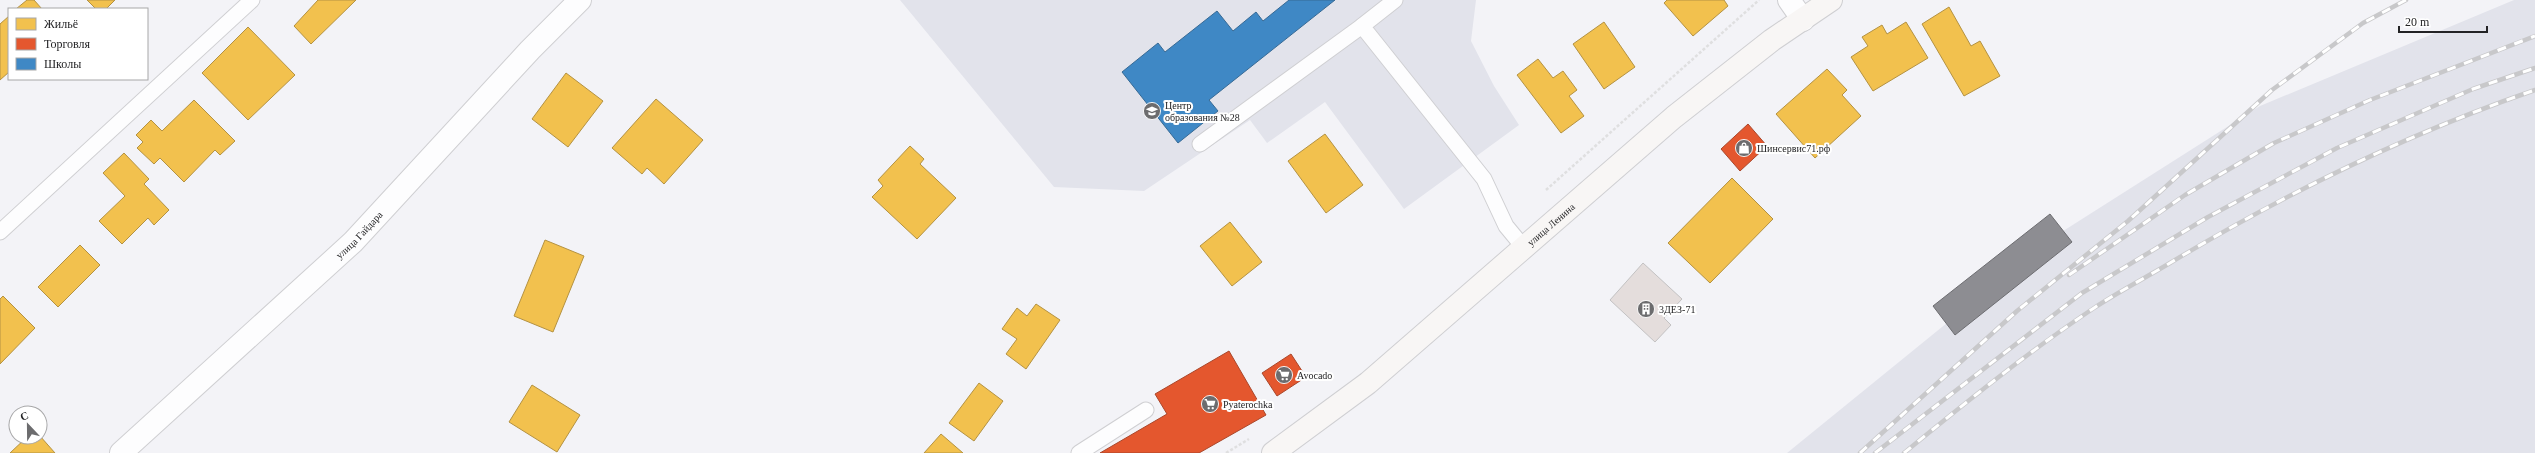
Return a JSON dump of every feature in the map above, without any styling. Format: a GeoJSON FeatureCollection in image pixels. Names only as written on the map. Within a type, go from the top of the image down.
{"type":"FeatureCollection","features":[{"type":"Feature","properties":{"kind":"main road","name":"улица Ленина"},"geometry":{"type":"LineString","coordinates":[[1273,453],[1368,383],[1525,249],[1674,117],[1772,40],[1831,0]]}},
{"type":"Feature","properties":{"kind":"street","name":"улица Гайдара"},"geometry":{"type":"LineString","coordinates":[[121,453],[353,242],[530,50],[580,0]]}},
{"type":"Feature","properties":{"kind":"street"},"geometry":{"type":"LineString","coordinates":[[1789,0],[1803,20]]}},
{"type":"Feature","properties":{"kind":"lane"},"geometry":{"type":"LineString","coordinates":[[0,232],[252,0]]}},
{"type":"Feature","properties":{"kind":"lane"},"geometry":{"type":"LineString","coordinates":[[1200,144],[1362,26],[1395,0]]}},
{"type":"Feature","properties":{"kind":"lane"},"geometry":{"type":"LineString","coordinates":[[1362,26],[1484,179],[1506,226],[1525,249]]}},
{"type":"Feature","properties":{"kind":"lane"},"geometry":{"type":"LineString","coordinates":[[1079,453],[1146,410]]}},
{"type":"Feature","properties":{"kind":"shaded area","name":"Центр образования №28"},"geometry":{"type":"Polygon","coordinates":[[[900,0],[1476,0],[1471,41],[1494,86],[1519,125],[1404,209],[1325,102],[1267,143],[1250,120],[1144,191],[1054,187],[900,0]]]}},
{"type":"Feature","properties":{"kind":"shaded area"},"geometry":{"type":"Polygon","coordinates":[[[2514,0],[2535,0],[2535,453],[1787,453],[2049,240],[2260,106],[2514,0]]]}},
{"type":"Feature","properties":{"kind":"building: Жильё"},"geometry":{"type":"Polygon","coordinates":[[[27,0],[34,0],[41,8],[17,8],[27,0]]]}},
{"type":"Feature","properties":{"kind":"building: Жильё"},"geometry":{"type":"Polygon","coordinates":[[[87,0],[115,0],[107,8],[95,8],[87,0]]]}},
{"type":"Feature","properties":{"kind":"building: Жильё"},"geometry":{"type":"Polygon","coordinates":[[[318,0],[356,0],[311,44],[294,26],[318,0]]]}},
{"type":"Feature","properties":{"kind":"building: Жильё"},"geometry":{"type":"Polygon","coordinates":[[[1667,0],[1724,0],[1728,6],[1693,36],[1664,3],[1667,0]]]}},
{"type":"Feature","properties":{"kind":"building: Жильё"},"geometry":{"type":"Polygon","coordinates":[[[1949,7],[1971,46],[1980,41],[2000,76],[1964,96],[1922,24],[1949,7]]]}},
{"type":"Feature","properties":{"kind":"building: Жильё"},"geometry":{"type":"Polygon","coordinates":[[[8,17],[8,73],[0,80],[0,24],[8,17]]]}},
{"type":"Feature","properties":{"kind":"building: Жильё"},"geometry":{"type":"Polygon","coordinates":[[[1604,22],[1635,67],[1604,89],[1573,44],[1604,22]]]}},
{"type":"Feature","properties":{"kind":"building: Жильё"},"geometry":{"type":"Polygon","coordinates":[[[1906,22],[1928,58],[1873,91],[1851,57],[1868,46],[1862,37],[1882,25],[1887,34],[1906,22]]]}},
{"type":"Feature","properties":{"kind":"building: Жильё"},"geometry":{"type":"Polygon","coordinates":[[[248,27],[295,75],[248,120],[202,73],[248,27]]]}},
{"type":"Feature","properties":{"kind":"building: Жильё"},"geometry":{"type":"Polygon","coordinates":[[[1538,59],[1553,78],[1563,71],[1577,90],[1569,96],[1584,116],[1561,133],[1517,75],[1538,59]]]}},
{"type":"Feature","properties":{"kind":"building: Жильё"},"geometry":{"type":"Polygon","coordinates":[[[1827,69],[1847,90],[1842,95],[1861,116],[1815,158],[1776,114],[1827,69]]]}},
{"type":"Feature","properties":{"kind":"building: Жильё"},"geometry":{"type":"Polygon","coordinates":[[[566,73],[603,101],[568,147],[532,119],[566,73]]]}},
{"type":"Feature","properties":{"kind":"building: Жильё"},"geometry":{"type":"Polygon","coordinates":[[[656,99],[703,140],[664,184],[647,168],[642,174],[612,148],[656,99]]]}},
{"type":"Feature","properties":{"kind":"building: Жильё"},"geometry":{"type":"Polygon","coordinates":[[[194,100],[235,141],[220,155],[215,150],[184,182],[160,158],[154,164],[137,148],[143,142],[136,135],[151,120],[162,131],[194,100]]]}},
{"type":"Feature","properties":{"kind":"building: Жильё"},"geometry":{"type":"Polygon","coordinates":[[[1325,134],[1363,185],[1326,213],[1288,161],[1325,134]]]}},
{"type":"Feature","properties":{"kind":"building: Жильё"},"geometry":{"type":"Polygon","coordinates":[[[910,146],[924,159],[920,164],[956,198],[917,239],[872,197],[883,186],[878,180],[910,146]]]}},
{"type":"Feature","properties":{"kind":"building: Жильё"},"geometry":{"type":"Polygon","coordinates":[[[124,153],[149,179],[144,184],[169,210],[154,225],[148,218],[122,244],[99,221],[125,196],[103,173],[124,153]]]}},
{"type":"Feature","properties":{"kind":"building: Жильё"},"geometry":{"type":"Polygon","coordinates":[[[1732,178],[1773,219],[1710,283],[1668,243],[1732,178]]]}},
{"type":"Feature","properties":{"kind":"building: Жильё"},"geometry":{"type":"Polygon","coordinates":[[[1230,222],[1262,262],[1232,286],[1200,246],[1230,222]]]}},
{"type":"Feature","properties":{"kind":"building: Жильё"},"geometry":{"type":"Polygon","coordinates":[[[545,240],[584,256],[553,332],[514,316],[545,240]]]}},
{"type":"Feature","properties":{"kind":"building: Жильё"},"geometry":{"type":"Polygon","coordinates":[[[80,245],[100,265],[58,307],[38,287],[80,245]]]}},
{"type":"Feature","properties":{"kind":"building: Жильё"},"geometry":{"type":"Polygon","coordinates":[[[3,296],[35,328],[0,364],[0,299],[3,296]]]}},
{"type":"Feature","properties":{"kind":"building: Жильё"},"geometry":{"type":"Polygon","coordinates":[[[1036,304],[1060,320],[1026,369],[1006,354],[1017,339],[1002,329],[1017,308],[1027,316],[1036,304]]]}},
{"type":"Feature","properties":{"kind":"building: Жильё"},"geometry":{"type":"Polygon","coordinates":[[[979,383],[1003,401],[974,441],[949,423],[979,383]]]}},
{"type":"Feature","properties":{"kind":"building: Жильё"},"geometry":{"type":"Polygon","coordinates":[[[532,385],[580,415],[557,452],[509,422],[532,385]]]}},
{"type":"Feature","properties":{"kind":"building: Жильё"},"geometry":{"type":"Polygon","coordinates":[[[941,434],[963,453],[924,453],[941,434]]]}},
{"type":"Feature","properties":{"kind":"building: Жильё"},"geometry":{"type":"Polygon","coordinates":[[[18,445],[48,445],[55,453],[10,453],[18,445]]]}},
{"type":"Feature","properties":{"kind":"building: Торговля","name":"Шинсервис71.рф"},"geometry":{"type":"Polygon","coordinates":[[[1748,124],[1767,146],[1740,171],[1721,149],[1748,124]]]}},
{"type":"Feature","properties":{"kind":"building: Торговля","name":"Pyaterochka"},"geometry":{"type":"Polygon","coordinates":[[[1229,351],[1266,415],[1199,453],[1100,453],[1167,414],[1155,394],[1229,351]]]}},
{"type":"Feature","properties":{"kind":"building: Торговля","name":"Avocado"},"geometry":{"type":"Polygon","coordinates":[[[1291,354],[1306,377],[1277,396],[1262,373],[1291,354]]]}},
{"type":"Feature","properties":{"kind":"building: Школы"},"geometry":{"type":"Polygon","coordinates":[[[1289,0],[1335,0],[1209,100],[1218,111],[1178,143],[1122,72],[1158,43],[1165,52],[1217,11],[1233,31],[1256,12],[1263,21],[1289,0]]]}},
{"type":"Feature","properties":{"kind":"building: Промзона"},"geometry":{"type":"Polygon","coordinates":[[[2050,214],[2072,242],[1955,335],[1933,306],[2050,214]]]}},
{"type":"Feature","properties":{"kind":"building: Прочее","name":"3ДЕЗ-71"},"geometry":{"type":"Polygon","coordinates":[[[1643,263],[1682,299],[1664,318],[1671,325],[1655,342],[1610,300],[1643,263]]]}},
{"type":"Feature","properties":{"kind":"railway"},"geometry":{"type":"LineString","coordinates":[[1860,453],[2017,311],[2128,221],[2272,90],[2363,23],[2406,0]]}},
{"type":"Feature","properties":{"kind":"railway"},"geometry":{"type":"LineString","coordinates":[[2069,275],[2185,195],[2274,143],[2370,100],[2535,36]]}},
{"type":"Feature","properties":{"kind":"railway"},"geometry":{"type":"LineString","coordinates":[[1875,453],[2082,293],[2208,217],[2337,148],[2473,89],[2535,68]]}},
{"type":"Feature","properties":{"kind":"railway"},"geometry":{"type":"LineString","coordinates":[[1904,453],[1997,378],[2069,325],[2112,296],[2214,237],[2303,189],[2348,167],[2440,126],[2535,90]]}},
{"type":"Feature","properties":{"kind":"place","name":"Центр образования №28"},"geometry":{"type":"Point","coordinates":[1152,111]}},
{"type":"Feature","properties":{"kind":"place","name":"Шинсервис71.рф"},"geometry":{"type":"Point","coordinates":[1744,148]}},
{"type":"Feature","properties":{"kind":"place","name":"3ДЕЗ-71"},"geometry":{"type":"Point","coordinates":[1646,309]}},
{"type":"Feature","properties":{"kind":"place","name":"Avocado"},"geometry":{"type":"Point","coordinates":[1284,375]}},
{"type":"Feature","properties":{"kind":"place","name":"Pyaterochka"},"geometry":{"type":"Point","coordinates":[1210,404]}}]}
